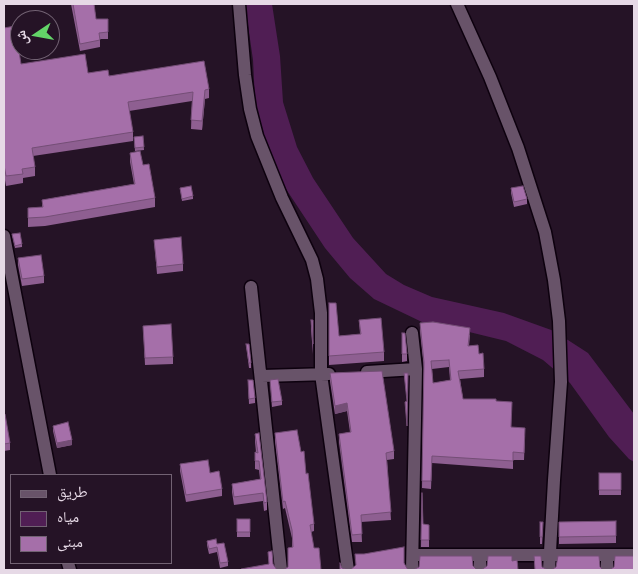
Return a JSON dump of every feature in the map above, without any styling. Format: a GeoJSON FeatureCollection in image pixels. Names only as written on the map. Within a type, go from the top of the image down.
{"type":"FeatureCollection","features":[{"type":"Feature","properties":{"kind":"street"},"geometry":{"type":"LineString","coordinates":[[239,4],[245,76],[250,110],[257,136],[282,198],[312,260],[317,279],[321,313],[321,374],[348,570]]}},
{"type":"Feature","properties":{"kind":"street"},"geometry":{"type":"LineString","coordinates":[[458,4],[518,148],[545,232],[554,280],[560,321],[561,382],[549,570]]}},
{"type":"Feature","properties":{"kind":"street"},"geometry":{"type":"LineString","coordinates":[[4,236],[6,268],[50,474]]}},
{"type":"Feature","properties":{"kind":"street"},"geometry":{"type":"LineString","coordinates":[[251,287],[282,570]]}},
{"type":"Feature","properties":{"kind":"street"},"geometry":{"type":"LineString","coordinates":[[412,333],[416,370],[412,570]]}},
{"type":"Feature","properties":{"kind":"street"},"geometry":{"type":"LineString","coordinates":[[359,372],[416,370]]}},
{"type":"Feature","properties":{"kind":"street"},"geometry":{"type":"LineString","coordinates":[[262,376],[340,373]]}},
{"type":"Feature","properties":{"kind":"street"},"geometry":{"type":"LineString","coordinates":[[413,555],[634,555]]}},
{"type":"Feature","properties":{"kind":"street"},"geometry":{"type":"LineString","coordinates":[[607,555],[607,570]]}},
{"type":"Feature","properties":{"kind":"street"},"geometry":{"type":"LineString","coordinates":[[480,556],[480,570]]}},
{"type":"Feature","properties":{"kind":"water"},"geometry":{"type":"Polygon","coordinates":[[[245,4],[272,4],[280,56],[283,102],[297,147],[313,178],[353,238],[386,274],[404,285],[432,297],[504,313],[554,331],[588,353],[634,414],[634,462],[609,437],[570,383],[543,360],[506,341],[422,322],[374,299],[350,278],[325,248],[282,183],[267,148],[255,101],[253,60],[245,4]]]}},
{"type":"Feature","properties":{"kind":"building"},"geometry":{"type":"Polygon","coordinates":[[[73,4],[94,4],[96,19],[108,19],[108,32],[99,33],[100,40],[80,44],[73,4]]]}},
{"type":"Feature","properties":{"kind":"building"},"geometry":{"type":"Polygon","coordinates":[[[10,27],[10,60],[20,60],[21,64],[60,60],[60,58],[85,54],[88,73],[108,70],[109,76],[204,61],[209,89],[205,90],[202,121],[191,120],[193,92],[128,102],[133,132],[32,148],[35,167],[22,169],[23,174],[6,176],[4,165],[4,28],[10,27]]]}},
{"type":"Feature","properties":{"kind":"building"},"geometry":{"type":"Polygon","coordinates":[[[143,136],[144,147],[135,148],[134,137],[143,136]]]}},
{"type":"Feature","properties":{"kind":"building"},"geometry":{"type":"Polygon","coordinates":[[[140,151],[143,165],[149,164],[155,198],[45,217],[28,218],[28,208],[43,207],[42,200],[135,184],[130,153],[140,151]]]}},
{"type":"Feature","properties":{"kind":"building"},"geometry":{"type":"Polygon","coordinates":[[[191,186],[193,196],[182,199],[180,188],[191,186]]]}},
{"type":"Feature","properties":{"kind":"building"},"geometry":{"type":"Polygon","coordinates":[[[523,186],[527,199],[514,202],[511,188],[523,186]]]}},
{"type":"Feature","properties":{"kind":"building"},"geometry":{"type":"Polygon","coordinates":[[[20,233],[22,244],[15,246],[12,234],[20,233]]]}},
{"type":"Feature","properties":{"kind":"building"},"geometry":{"type":"Polygon","coordinates":[[[181,237],[183,264],[157,267],[154,240],[181,237]]]}},
{"type":"Feature","properties":{"kind":"building"},"geometry":{"type":"Polygon","coordinates":[[[41,255],[44,276],[22,279],[18,258],[41,255]]]}},
{"type":"Feature","properties":{"kind":"building"},"geometry":{"type":"Polygon","coordinates":[[[329,303],[336,303],[339,336],[361,334],[359,320],[381,318],[384,352],[329,356],[329,303]]]}},
{"type":"Feature","properties":{"kind":"building"},"geometry":{"type":"Polygon","coordinates":[[[311,320],[313,320],[313,344],[311,320]]]}},
{"type":"Feature","properties":{"kind":"building"},"geometry":{"type":"Polygon","coordinates":[[[433,322],[470,328],[468,346],[478,345],[479,354],[483,353],[484,369],[458,371],[463,399],[496,399],[496,401],[512,402],[511,427],[525,428],[524,453],[513,452],[513,461],[432,456],[431,481],[422,481],[424,362],[420,323],[433,322]],[[449,360],[431,361],[433,383],[451,380],[449,360]]]}},
{"type":"Feature","properties":{"kind":"building"},"geometry":{"type":"Polygon","coordinates":[[[171,324],[173,357],[145,358],[143,326],[171,324]]]}},
{"type":"Feature","properties":{"kind":"building"},"geometry":{"type":"Polygon","coordinates":[[[402,333],[405,333],[407,354],[402,354],[402,333]]]}},
{"type":"Feature","properties":{"kind":"building"},"geometry":{"type":"Polygon","coordinates":[[[246,344],[249,344],[251,363],[249,363],[246,344]]]}},
{"type":"Feature","properties":{"kind":"building"},"geometry":{"type":"Polygon","coordinates":[[[382,371],[394,451],[386,453],[391,512],[361,515],[362,534],[352,535],[339,434],[351,432],[347,403],[335,406],[330,373],[382,371]]]}},
{"type":"Feature","properties":{"kind":"building"},"geometry":{"type":"Polygon","coordinates":[[[404,373],[408,373],[407,426],[405,402],[407,401],[404,373]]]}},
{"type":"Feature","properties":{"kind":"building"},"geometry":{"type":"Polygon","coordinates":[[[278,379],[282,401],[272,402],[270,380],[278,379]]]}},
{"type":"Feature","properties":{"kind":"building"},"geometry":{"type":"Polygon","coordinates":[[[248,380],[253,380],[255,398],[249,399],[248,380]]]}},
{"type":"Feature","properties":{"kind":"building"},"geometry":{"type":"Polygon","coordinates":[[[4,414],[10,443],[4,444],[4,414]]]}},
{"type":"Feature","properties":{"kind":"building"},"geometry":{"type":"Polygon","coordinates":[[[68,422],[72,440],[57,443],[53,426],[68,422]]]}},
{"type":"Feature","properties":{"kind":"building"},"geometry":{"type":"Polygon","coordinates":[[[297,430],[301,452],[304,451],[306,474],[308,473],[314,524],[310,525],[314,548],[319,548],[321,570],[283,570],[288,567],[288,548],[293,547],[292,530],[285,501],[283,502],[275,433],[297,430]]]}},
{"type":"Feature","properties":{"kind":"building"},"geometry":{"type":"Polygon","coordinates":[[[259,433],[267,502],[264,503],[263,493],[234,497],[232,484],[261,479],[259,461],[255,461],[255,452],[258,453],[255,434],[259,433]]]}},
{"type":"Feature","properties":{"kind":"building"},"geometry":{"type":"Polygon","coordinates":[[[208,460],[210,473],[219,471],[222,489],[186,495],[180,464],[208,460]]]}},
{"type":"Feature","properties":{"kind":"building"},"geometry":{"type":"Polygon","coordinates":[[[599,473],[621,473],[621,490],[599,490],[599,473]]]}},
{"type":"Feature","properties":{"kind":"building"},"geometry":{"type":"Polygon","coordinates":[[[422,493],[423,524],[429,525],[429,540],[421,540],[422,493]]]}},
{"type":"Feature","properties":{"kind":"building"},"geometry":{"type":"Polygon","coordinates":[[[237,519],[250,519],[250,532],[237,532],[237,519]]]}},
{"type":"Feature","properties":{"kind":"building"},"geometry":{"type":"Polygon","coordinates":[[[616,521],[616,536],[559,537],[559,522],[616,521]]]}},
{"type":"Feature","properties":{"kind":"building"},"geometry":{"type":"Polygon","coordinates":[[[540,522],[543,522],[542,537],[540,537],[540,522]]]}},
{"type":"Feature","properties":{"kind":"building"},"geometry":{"type":"Polygon","coordinates":[[[216,539],[217,544],[224,543],[228,562],[220,563],[217,547],[209,549],[207,541],[216,539]]]}},
{"type":"Feature","properties":{"kind":"building"},"geometry":{"type":"Polygon","coordinates":[[[404,547],[404,563],[408,570],[350,570],[356,565],[355,554],[404,547]]]}},
{"type":"Feature","properties":{"kind":"building"},"geometry":{"type":"Polygon","coordinates":[[[272,551],[273,564],[277,570],[241,569],[269,564],[268,552],[272,551]]]}},
{"type":"Feature","properties":{"kind":"building"},"geometry":{"type":"Polygon","coordinates":[[[420,556],[472,556],[473,566],[477,570],[413,570],[419,567],[420,556]]]}},
{"type":"Feature","properties":{"kind":"building"},"geometry":{"type":"Polygon","coordinates":[[[488,556],[512,556],[512,561],[517,560],[518,570],[481,570],[487,566],[488,556]]]}},
{"type":"Feature","properties":{"kind":"building"},"geometry":{"type":"Polygon","coordinates":[[[534,556],[541,556],[542,567],[548,570],[535,570],[534,556]]]}},
{"type":"Feature","properties":{"kind":"building"},"geometry":{"type":"Polygon","coordinates":[[[558,556],[599,556],[600,567],[603,570],[551,570],[556,567],[558,556]]]}},
{"type":"Feature","properties":{"kind":"building"},"geometry":{"type":"Polygon","coordinates":[[[615,556],[634,556],[634,570],[609,570],[614,567],[615,556]]]}}]}
